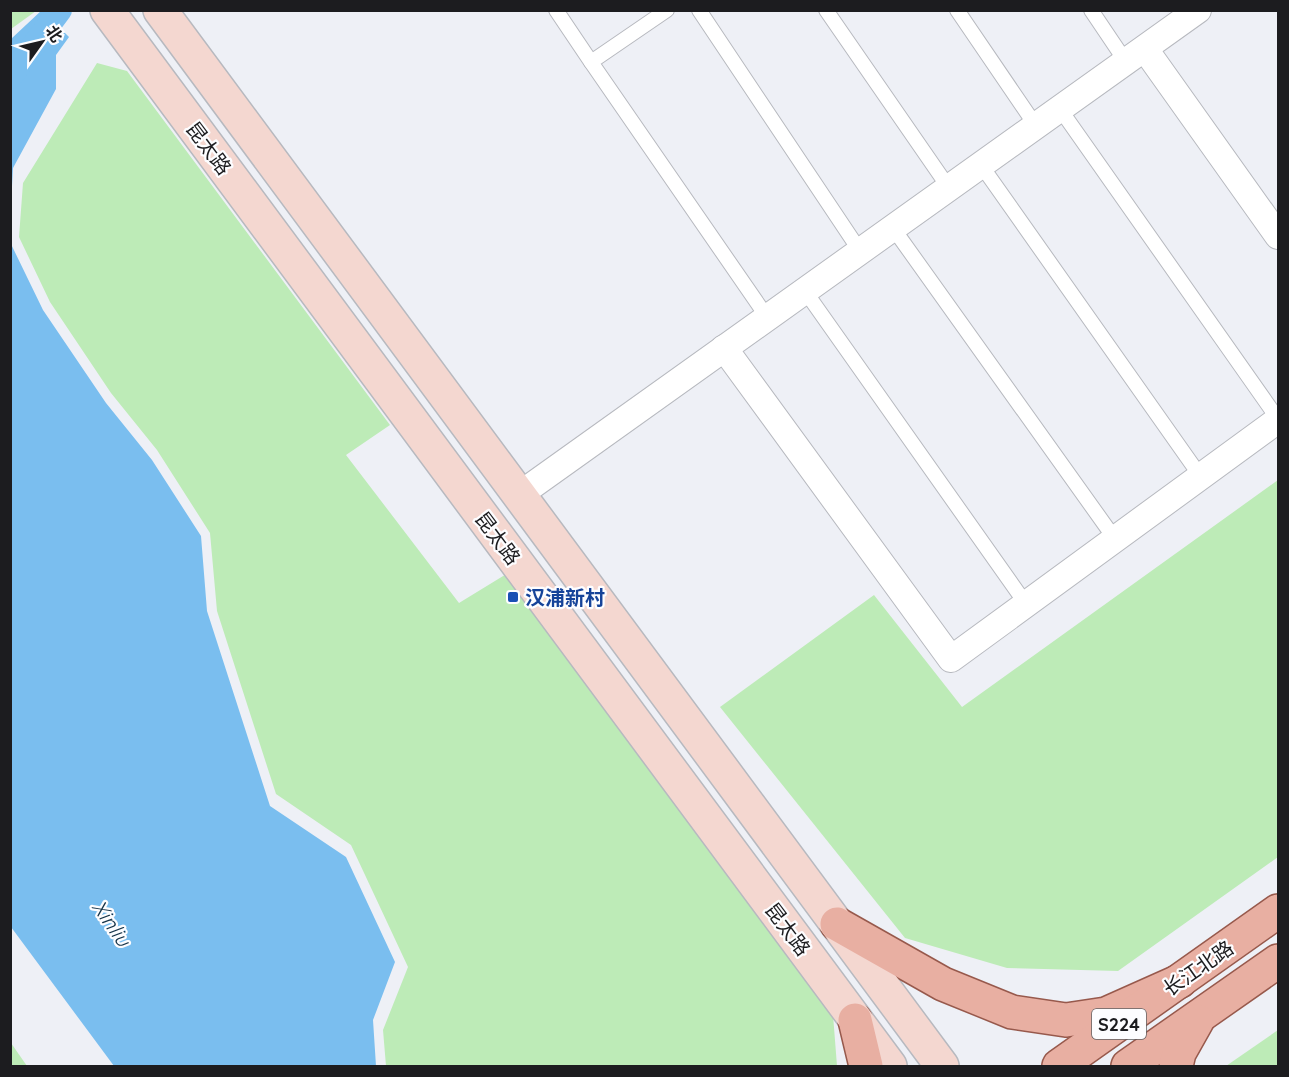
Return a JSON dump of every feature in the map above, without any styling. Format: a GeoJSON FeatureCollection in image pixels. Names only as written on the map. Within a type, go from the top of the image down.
{"type":"FeatureCollection","features":[{"type":"Feature","properties":{"kind":"main road","name":"昆太路"},"geometry":{"type":"LineString","coordinates":[[107,10],[890,1066]]}},
{"type":"Feature","properties":{"kind":"main road"},"geometry":{"type":"LineString","coordinates":[[160,10],[942,1066]]}},
{"type":"Feature","properties":{"kind":"main road","name":"长江北路"},"geometry":{"type":"LineString","coordinates":[[1059,1066],[1278,911]]}},
{"type":"Feature","properties":{"kind":"main road"},"geometry":{"type":"LineString","coordinates":[[837,924],[943,984],[1012,1012],[1066,1020],[1106,1014],[1180,981]]}},
{"type":"Feature","properties":{"kind":"main road","name":"长江北路"},"geometry":{"type":"LineString","coordinates":[[1128,1066],[1278,961]]}},
{"type":"Feature","properties":{"kind":"main road"},"geometry":{"type":"LineString","coordinates":[[1176,1066],[1179,1053],[1199,1016]]}},
{"type":"Feature","properties":{"kind":"main road"},"geometry":{"type":"LineString","coordinates":[[855,1020],[866,1066]]}},
{"type":"Feature","properties":{"kind":"street"},"geometry":{"type":"LineString","coordinates":[[519,495],[1198,10]]}},
{"type":"Feature","properties":{"kind":"street"},"geometry":{"type":"LineString","coordinates":[[1136,55],[1278,236]]}},
{"type":"Feature","properties":{"kind":"street"},"geometry":{"type":"LineString","coordinates":[[724,348],[951,658],[1278,420]]}},
{"type":"Feature","properties":{"kind":"lane"},"geometry":{"type":"LineString","coordinates":[[556,10],[767,317]]}},
{"type":"Feature","properties":{"kind":"lane"},"geometry":{"type":"LineString","coordinates":[[591,62],[667,10]]}},
{"type":"Feature","properties":{"kind":"lane"},"geometry":{"type":"LineString","coordinates":[[699,10],[860,251]]}},
{"type":"Feature","properties":{"kind":"lane"},"geometry":{"type":"LineString","coordinates":[[826,10],[950,188]]}},
{"type":"Feature","properties":{"kind":"lane"},"geometry":{"type":"LineString","coordinates":[[957,10],[1036,126]]}},
{"type":"Feature","properties":{"kind":"lane"},"geometry":{"type":"LineString","coordinates":[[1091,10],[1136,55]]}},
{"type":"Feature","properties":{"kind":"lane"},"geometry":{"type":"LineString","coordinates":[[1060,109],[1278,420]]}},
{"type":"Feature","properties":{"kind":"lane"},"geometry":{"type":"LineString","coordinates":[[981,165],[1201,477]]}},
{"type":"Feature","properties":{"kind":"lane"},"geometry":{"type":"LineString","coordinates":[[893,228],[1115,539]]}},
{"type":"Feature","properties":{"kind":"lane"},"geometry":{"type":"LineString","coordinates":[[805,291],[1026,604]]}},
{"type":"Feature","properties":{"kind":"green space"},"geometry":{"type":"Polygon","coordinates":[[[11,10],[36,10],[36,11],[11,29],[11,10]]]}},
{"type":"Feature","properties":{"kind":"green space"},"geometry":{"type":"Polygon","coordinates":[[[97,63],[127,71],[390,425],[346,455],[459,603],[508,573],[832,1002],[837,1066],[386,1066],[383,1030],[408,967],[351,845],[276,794],[217,611],[210,533],[157,450],[111,393],[50,302],[19,237],[23,183],[97,63]]]}},
{"type":"Feature","properties":{"kind":"green space"},"geometry":{"type":"Polygon","coordinates":[[[1278,480],[1278,857],[1118,971],[1007,968],[905,938],[720,707],[874,595],[962,707],[1278,480]]]}},
{"type":"Feature","properties":{"kind":"green space"},"geometry":{"type":"Polygon","coordinates":[[[1278,1030],[1278,1066],[1226,1066],[1278,1030]]]}},
{"type":"Feature","properties":{"kind":"green space"},"geometry":{"type":"Polygon","coordinates":[[[11,1043],[27,1066],[11,1066],[11,1043]]]}},
{"type":"Feature","properties":{"kind":"water"},"geometry":{"type":"Polygon","coordinates":[[[42,10],[69,37],[56,55],[56,89],[13,168],[11,204],[11,39],[42,10]]]}},
{"type":"Feature","properties":{"kind":"water","name":"Xinliu"},"geometry":{"type":"Polygon","coordinates":[[[10,242],[43,310],[106,403],[152,460],[201,536],[207,611],[270,806],[346,857],[395,962],[373,1020],[376,1066],[114,1066],[11,927],[10,242]]]}},
{"type":"Feature","properties":{"kind":"waterway"},"geometry":{"type":"LineString","coordinates":[[10,77],[60,10]]}},
{"type":"Feature","properties":{"kind":"place","name":"汉浦新村"},"geometry":{"type":"Point","coordinates":[513,597]}}]}
